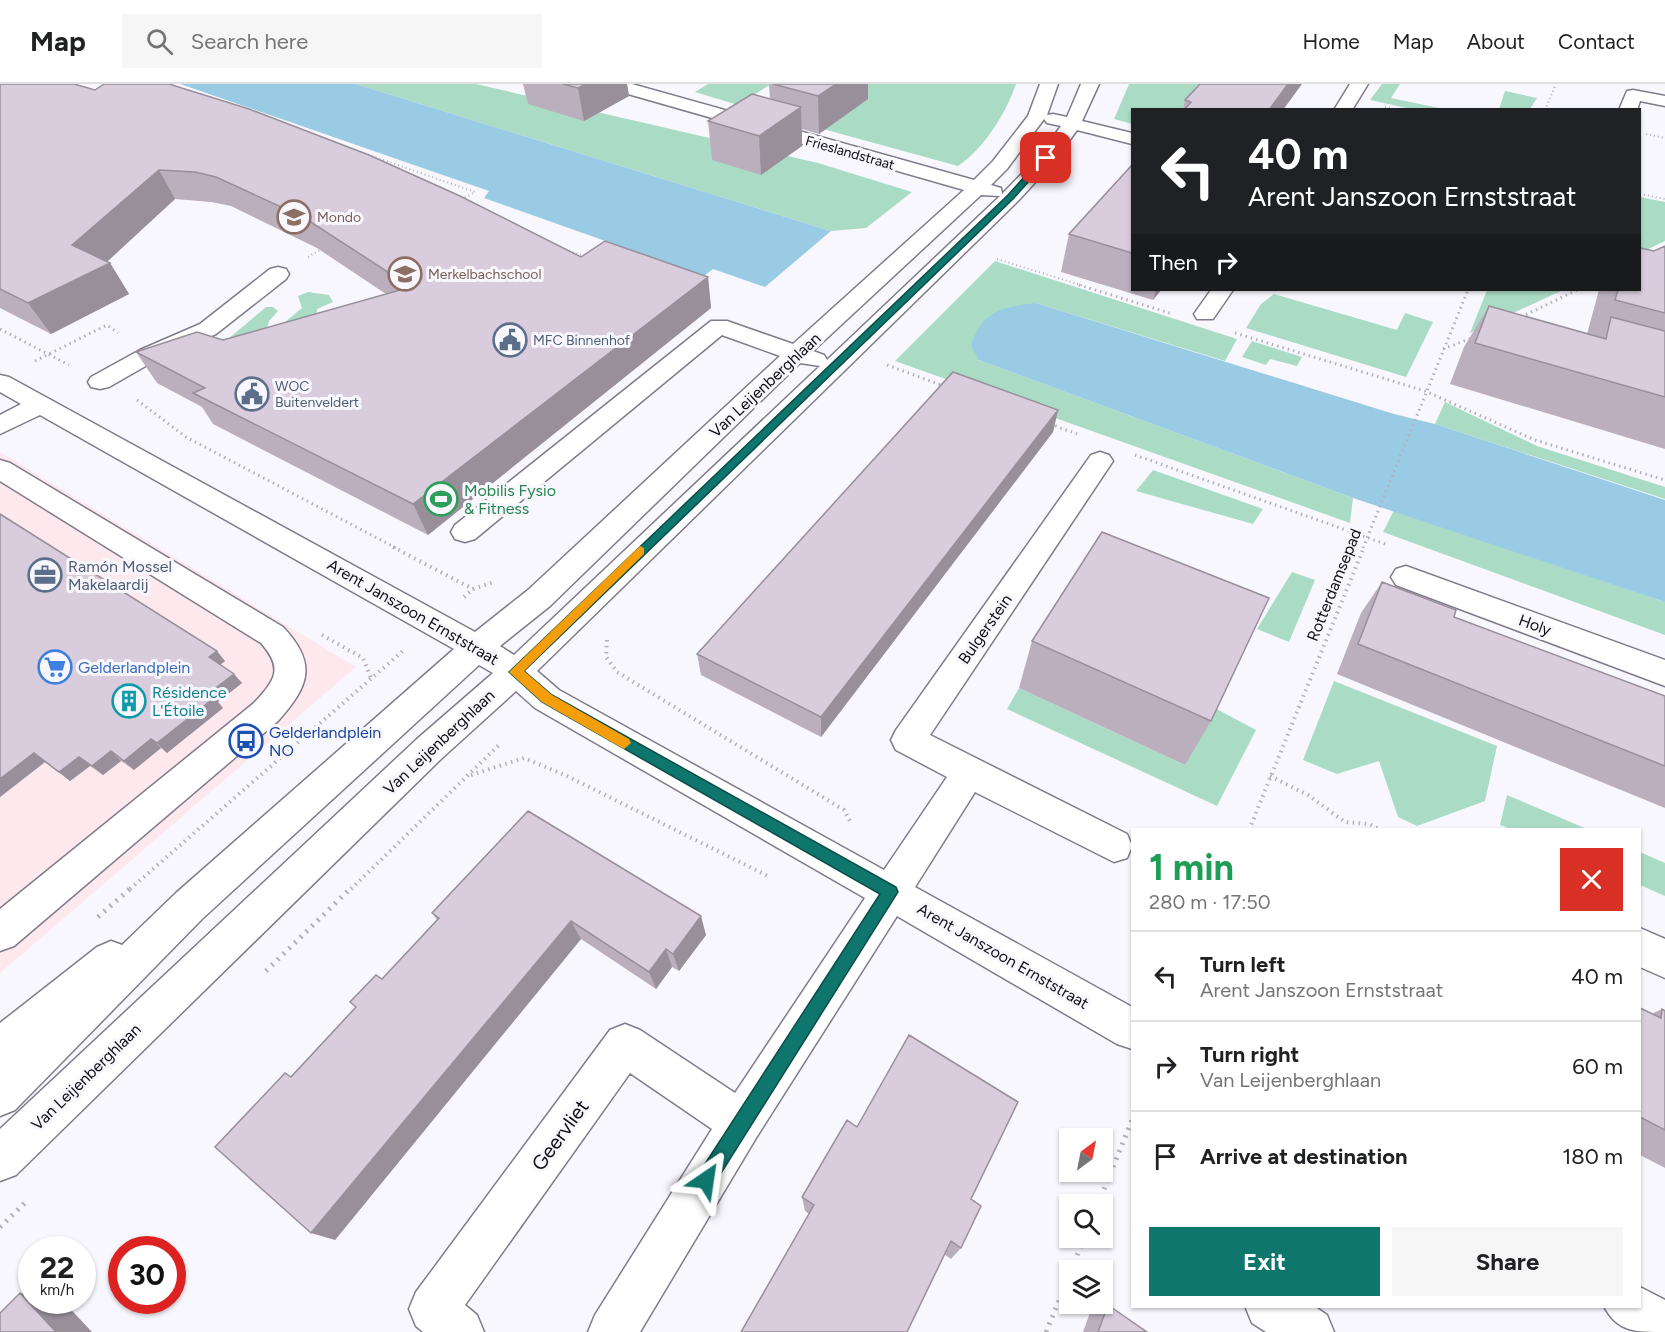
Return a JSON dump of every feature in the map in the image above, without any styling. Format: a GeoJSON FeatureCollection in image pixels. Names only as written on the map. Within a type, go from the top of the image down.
{"type":"FeatureCollection","features":[{"type":"Feature","properties":{"kind":"street"},"geometry":{"type":"LineString","coordinates":[[651,96],[672,84]]}},
{"type":"Feature","properties":{"kind":"street","name":"Van Leijenberghlaan"},"geometry":{"type":"LineString","coordinates":[[0,1095],[189,906],[475,649],[539,598],[797,353],[977,188],[1000,165],[1038,117],[1049,84]]}},
{"type":"Feature","properties":{"kind":"street","name":"Van Leijenberghlaan"},"geometry":{"type":"LineString","coordinates":[[0,1159],[429,749],[516,672],[1011,197],[1032,175],[1073,123],[1090,84]]}},
{"type":"Feature","properties":{"kind":"street"},"geometry":{"type":"LineString","coordinates":[[1344,108],[1359,84]]}},
{"type":"Feature","properties":{"kind":"street","name":"Frieslandstraat"},"geometry":{"type":"LineString","coordinates":[[593,85],[617,86],[1011,197]]}},
{"type":"Feature","properties":{"kind":"street"},"geometry":{"type":"LineString","coordinates":[[1629,108],[1633,95],[1665,102]]}},
{"type":"Feature","properties":{"kind":"street"},"geometry":{"type":"LineString","coordinates":[[744,123],[763,110]]}},
{"type":"Feature","properties":{"kind":"street"},"geometry":{"type":"LineString","coordinates":[[1038,117],[1131,138]]}},
{"type":"Feature","properties":{"kind":"street"},"geometry":{"type":"LineString","coordinates":[[100,382],[148,355],[208,329],[278,274]]}},
{"type":"Feature","properties":{"kind":"street"},"geometry":{"type":"LineString","coordinates":[[1204,314],[1221,291]]}},
{"type":"Feature","properties":{"kind":"street"},"geometry":{"type":"LineString","coordinates":[[465,532],[719,326],[797,353],[841,359]]}},
{"type":"Feature","properties":{"kind":"street","name":"Arent Janszoon Ernststraat"},"geometry":{"type":"LineString","coordinates":[[0,382],[435,622],[475,649],[516,672],[547,699],[1131,1028]]}},
{"type":"Feature","properties":{"kind":"street"},"geometry":{"type":"LineString","coordinates":[[0,426],[40,404]]}},
{"type":"Feature","properties":{"kind":"street","name":"Bulgerstein"},"geometry":{"type":"LineString","coordinates":[[1100,461],[908,740],[1114,846]]}},
{"type":"Feature","properties":{"kind":"street"},"geometry":{"type":"LineString","coordinates":[[0,469],[272,635],[284,647],[291,659],[292,674],[284,692],[266,712],[0,933]]}},
{"type":"Feature","properties":{"kind":"street","name":"Holy"},"geometry":{"type":"LineString","coordinates":[[1406,577],[1665,673]]}},
{"type":"Feature","properties":{"kind":"street"},"geometry":{"type":"LineString","coordinates":[[612,1332],[741,1123],[969,772]]}},
{"type":"Feature","properties":{"kind":"street","name":"Van Leijenberghlaan"},"geometry":{"type":"LineString","coordinates":[[0,1050],[63,996],[189,906]]}},
{"type":"Feature","properties":{"kind":"street"},"geometry":{"type":"LineString","coordinates":[[1641,947],[1665,959]]}},
{"type":"Feature","properties":{"kind":"street","name":"Geervliet"},"geometry":{"type":"LineString","coordinates":[[460,1332],[433,1309],[625,1045],[741,1123]]}},
{"type":"Feature","properties":{"kind":"street"},"geometry":{"type":"LineString","coordinates":[[1272,1308],[1310,1332]]}},
{"type":"Feature","properties":{"kind":"street"},"geometry":{"type":"LineString","coordinates":[[1632,1308],[1665,1327]]}},
{"type":"Feature","properties":{"kind":"path"},"geometry":{"type":"LineString","coordinates":[[169,84],[180,88]]}},
{"type":"Feature","properties":{"kind":"path"},"geometry":{"type":"LineString","coordinates":[[1546,108],[1556,84]]}},
{"type":"Feature","properties":{"kind":"path"},"geometry":{"type":"LineString","coordinates":[[1641,132],[1665,138]]}},
{"type":"Feature","properties":{"kind":"path"},"geometry":{"type":"LineString","coordinates":[[344,146],[475,192],[457,202]]}},
{"type":"Feature","properties":{"kind":"path"},"geometry":{"type":"LineString","coordinates":[[1641,194],[1665,200]]}},
{"type":"Feature","properties":{"kind":"path"},"geometry":{"type":"LineString","coordinates":[[558,247],[591,259]]}},
{"type":"Feature","properties":{"kind":"path"},"geometry":{"type":"LineString","coordinates":[[990,257],[1178,315]]}},
{"type":"Feature","properties":{"kind":"path","name":"Rotterdamsepad"},"geometry":{"type":"LineString","coordinates":[[1250,828],[1368,538],[1416,412],[1468,291]]}},
{"type":"Feature","properties":{"kind":"path"},"geometry":{"type":"LineString","coordinates":[[1518,318],[1575,291]]}},
{"type":"Feature","properties":{"kind":"path"},"geometry":{"type":"LineString","coordinates":[[29,364],[107,325],[148,355]]}},
{"type":"Feature","properties":{"kind":"path"},"geometry":{"type":"LineString","coordinates":[[0,329],[148,406],[186,437],[473,589]]}},
{"type":"Feature","properties":{"kind":"path"},"geometry":{"type":"LineString","coordinates":[[1234,332],[1425,391],[1535,440],[1665,480]]}},
{"type":"Feature","properties":{"kind":"path"},"geometry":{"type":"LineString","coordinates":[[1443,350],[1476,336]]}},
{"type":"Feature","properties":{"kind":"path"},"geometry":{"type":"LineString","coordinates":[[841,359],[948,387]]}},
{"type":"Feature","properties":{"kind":"path"},"geometry":{"type":"LineString","coordinates":[[1045,422],[1078,434]]}},
{"type":"Feature","properties":{"kind":"path"},"geometry":{"type":"LineString","coordinates":[[1133,454],[1390,546]]}},
{"type":"Feature","properties":{"kind":"path"},"geometry":{"type":"LineString","coordinates":[[573,616],[608,631],[606,657],[617,672],[844,810],[891,892]]}},
{"type":"Feature","properties":{"kind":"path"},"geometry":{"type":"LineString","coordinates":[[89,925],[349,699],[370,678],[363,658]]}},
{"type":"Feature","properties":{"kind":"path"},"geometry":{"type":"LineString","coordinates":[[349,699],[390,724]]}},
{"type":"Feature","properties":{"kind":"path"},"geometry":{"type":"LineString","coordinates":[[429,749],[469,776],[524,758],[567,776],[776,880]]}},
{"type":"Feature","properties":{"kind":"path"},"geometry":{"type":"LineString","coordinates":[[1270,776],[1308,795],[1325,810],[1345,822],[1369,824],[1377,828]]}},
{"type":"Feature","properties":{"kind":"path"},"geometry":{"type":"LineString","coordinates":[[1102,1194],[1131,1122]]}},
{"type":"Feature","properties":{"kind":"path"},"geometry":{"type":"LineString","coordinates":[[1046,1332],[1059,1300]]}},
{"type":"Feature","properties":{"kind":"shaded area","name":"Gelderlandplein"},"geometry":{"type":"Polygon","coordinates":[[[0,452],[356,667],[0,973],[0,452]]]}},
{"type":"Feature","properties":{"kind":"green space"},"geometry":{"type":"Polygon","coordinates":[[[356,84],[476,84],[818,163],[912,192],[866,228],[831,231],[356,84]]]}},
{"type":"Feature","properties":{"kind":"green space"},"geometry":{"type":"Polygon","coordinates":[[[708,84],[771,84],[738,105],[695,92],[708,84]]]}},
{"type":"Feature","properties":{"kind":"green space"},"geometry":{"type":"Polygon","coordinates":[[[842,84],[1016,84],[993,130],[977,150],[958,166],[790,120],[842,84]]]}},
{"type":"Feature","properties":{"kind":"green space"},"geometry":{"type":"Polygon","coordinates":[[[1129,84],[1205,84],[1183,108],[1131,108],[1131,124],[1114,119],[1129,84]]]}},
{"type":"Feature","properties":{"kind":"green space"},"geometry":{"type":"Polygon","coordinates":[[[1382,84],[1400,84],[1391,98],[1439,108],[1406,108],[1370,100],[1382,84]]]}},
{"type":"Feature","properties":{"kind":"green space"},"geometry":{"type":"Polygon","coordinates":[[[1505,91],[1537,98],[1531,108],[1499,108],[1505,91]]]}},
{"type":"Feature","properties":{"kind":"green space"},"geometry":{"type":"Polygon","coordinates":[[[1641,197],[1665,202],[1665,241],[1641,253],[1641,197]]]}},
{"type":"Feature","properties":{"kind":"green space"},"geometry":{"type":"Polygon","coordinates":[[[995,261],[1237,339],[1225,361],[1036,303],[979,360],[1353,498],[1350,523],[895,361],[995,261]]]}},
{"type":"Feature","properties":{"kind":"green space"},"geometry":{"type":"Polygon","coordinates":[[[1487,291],[1561,291],[1470,333],[1487,291]]]}},
{"type":"Feature","properties":{"kind":"green space"},"geometry":{"type":"Polygon","coordinates":[[[308,292],[329,295],[333,302],[317,309],[317,314],[289,327],[285,322],[302,308],[298,296],[308,292]]]}},
{"type":"Feature","properties":{"kind":"green space"},"geometry":{"type":"Polygon","coordinates":[[[1274,294],[1397,330],[1405,313],[1433,322],[1406,377],[1246,328],[1261,304],[1274,294]]]}},
{"type":"Feature","properties":{"kind":"green space"},"geometry":{"type":"Polygon","coordinates":[[[266,307],[273,307],[278,311],[269,321],[267,329],[228,339],[266,307]]]}},
{"type":"Feature","properties":{"kind":"green space"},"geometry":{"type":"Polygon","coordinates":[[[1252,341],[1302,357],[1297,366],[1270,359],[1266,365],[1242,357],[1252,341]]]}},
{"type":"Feature","properties":{"kind":"green space"},"geometry":{"type":"Polygon","coordinates":[[[1445,402],[1537,446],[1665,487],[1665,499],[1435,424],[1445,402]]]}},
{"type":"Feature","properties":{"kind":"green space"},"geometry":{"type":"Polygon","coordinates":[[[1153,470],[1263,509],[1253,524],[1136,491],[1153,470]]]}},
{"type":"Feature","properties":{"kind":"green space"},"geometry":{"type":"Polygon","coordinates":[[[1394,510],[1665,602],[1665,635],[1383,532],[1394,510]]]}},
{"type":"Feature","properties":{"kind":"green space"},"geometry":{"type":"Polygon","coordinates":[[[1292,572],[1315,580],[1289,642],[1257,629],[1292,572]]]}},
{"type":"Feature","properties":{"kind":"green space"},"geometry":{"type":"Polygon","coordinates":[[[1334,681],[1497,746],[1485,801],[1417,826],[1398,817],[1379,761],[1337,774],[1303,760],[1334,681]]]}},
{"type":"Feature","properties":{"kind":"green space"},"geometry":{"type":"Polygon","coordinates":[[[1019,688],[1185,765],[1213,707],[1256,730],[1217,806],[1007,709],[1019,688]]]}},
{"type":"Feature","properties":{"kind":"green space"},"geometry":{"type":"Polygon","coordinates":[[[1507,795],[1585,828],[1508,828],[1500,825],[1507,795]]]}},
{"type":"Feature","properties":{"kind":"green space"},"geometry":{"type":"Polygon","coordinates":[[[1641,852],[1665,863],[1665,896],[1641,885],[1641,852]]]}},
{"type":"Feature","properties":{"kind":"water"},"geometry":{"type":"Polygon","coordinates":[[[180,84],[356,84],[831,231],[765,287],[713,269],[704,276],[484,198],[489,191],[180,84]]]}},
{"type":"Feature","properties":{"kind":"water"},"geometry":{"type":"Polygon","coordinates":[[[1036,303],[1394,414],[1435,424],[1665,500],[1665,602],[1353,498],[979,360],[971,346],[981,325],[988,318],[995,312],[1013,306],[1036,303]]]}},
{"type":"Feature","properties":{"kind":"building"},"geometry":{"type":"Polygon","coordinates":[[[0,84],[74,84],[95,90],[104,84],[169,84],[249,109],[369,155],[460,196],[581,257],[605,241],[708,277],[413,504],[193,393],[205,388],[136,352],[197,332],[223,340],[411,287],[303,217],[216,177],[195,172],[159,170],[72,245],[110,263],[28,303],[0,289],[0,84]]]}},
{"type":"Feature","properties":{"kind":"building"},"geometry":{"type":"Polygon","coordinates":[[[563,84],[586,84],[578,88],[563,84]]]}},
{"type":"Feature","properties":{"kind":"building"},"geometry":{"type":"Polygon","coordinates":[[[773,84],[836,84],[818,96],[773,84]]]}},
{"type":"Feature","properties":{"kind":"building"},"geometry":{"type":"Polygon","coordinates":[[[1200,84],[1288,84],[1270,108],[1186,108],[1191,102],[1185,100],[1200,84]]]}},
{"type":"Feature","properties":{"kind":"building"},"geometry":{"type":"Polygon","coordinates":[[[752,94],[801,107],[759,136],[708,121],[752,94]]]}},
{"type":"Feature","properties":{"kind":"building"},"geometry":{"type":"Polygon","coordinates":[[[1131,166],[1131,253],[1069,234],[1131,166]]]}},
{"type":"Feature","properties":{"kind":"building"},"geometry":{"type":"Polygon","coordinates":[[[1665,246],[1665,313],[1615,300],[1618,291],[1641,291],[1641,248],[1654,251],[1665,246]]]}},
{"type":"Feature","properties":{"kind":"building"},"geometry":{"type":"Polygon","coordinates":[[[1489,306],[1606,339],[1611,317],[1665,331],[1665,397],[1475,343],[1489,306]]]}},
{"type":"Feature","properties":{"kind":"building"},"geometry":{"type":"Polygon","coordinates":[[[953,372],[1058,410],[821,717],[697,654],[953,372]]]}},
{"type":"Feature","properties":{"kind":"building","name":"Gelderlandplein"},"geometry":{"type":"Polygon","coordinates":[[[0,514],[217,651],[209,657],[234,674],[208,694],[214,698],[157,743],[151,739],[124,761],[111,751],[92,766],[79,757],[59,772],[34,753],[0,779],[0,514]]]}},
{"type":"Feature","properties":{"kind":"building"},"geometry":{"type":"Polygon","coordinates":[[[1102,532],[1269,598],[1211,721],[1032,641],[1102,532]]]}},
{"type":"Feature","properties":{"kind":"building"},"geometry":{"type":"Polygon","coordinates":[[[1382,582],[1456,610],[1454,617],[1665,696],[1665,766],[1358,644],[1382,582]]]}},
{"type":"Feature","properties":{"kind":"building"},"geometry":{"type":"Polygon","coordinates":[[[528,811],[701,916],[673,954],[666,949],[649,972],[571,921],[311,1233],[215,1147],[285,1073],[291,1077],[356,1007],[350,1002],[376,975],[382,979],[439,918],[432,913],[528,811]]]}},
{"type":"Feature","properties":{"kind":"building"},"geometry":{"type":"Polygon","coordinates":[[[1641,1008],[1661,1018],[1662,1009],[1665,1011],[1665,1130],[1641,1118],[1641,1008]]]}},
{"type":"Feature","properties":{"kind":"building"},"geometry":{"type":"Polygon","coordinates":[[[909,1035],[1018,1102],[971,1199],[981,1206],[961,1248],[951,1241],[907,1332],[741,1332],[814,1205],[802,1197],[847,1120],[857,1127],[909,1035]]]}},
{"type":"Feature","properties":{"kind":"building"},"geometry":{"type":"Polygon","coordinates":[[[18,1295],[18,1314],[39,1314],[56,1332],[0,1332],[0,1313],[18,1295]]]}},
{"type":"Feature","properties":{"kind":"building"},"geometry":{"type":"Polygon","coordinates":[[[1113,1308],[1147,1332],[1098,1332],[1105,1314],[1113,1314],[1113,1308]]]}},
{"type":"Feature","properties":{"kind":"slow traffic"},"geometry":{"type":"LineString","coordinates":[[624,743],[547,699],[516,672],[640,551]]}},
{"type":"Feature","properties":{"kind":"place","name":"Mondo"},"geometry":{"type":"Point","coordinates":[294,217]}},
{"type":"Feature","properties":{"kind":"place","name":"Merkelbachschool"},"geometry":{"type":"Point","coordinates":[405,274]}},
{"type":"Feature","properties":{"kind":"place","name":"MFC Binnenhof"},"geometry":{"type":"Point","coordinates":[510,340]}},
{"type":"Feature","properties":{"kind":"place","name":"WOC Buitenveldert"},"geometry":{"type":"Point","coordinates":[252,394]}},
{"type":"Feature","properties":{"kind":"place","name":"Mobilis Fysio & Fitness"},"geometry":{"type":"Point","coordinates":[441,499]}},
{"type":"Feature","properties":{"kind":"place","name":"Ramón Mossel Makelaardij"},"geometry":{"type":"Point","coordinates":[45,575]}},
{"type":"Feature","properties":{"kind":"place","name":"Gelderlandplein"},"geometry":{"type":"Point","coordinates":[55,667]}},
{"type":"Feature","properties":{"kind":"place","name":"Résidence L'Étoile"},"geometry":{"type":"Point","coordinates":[129,701]}},
{"type":"Feature","properties":{"kind":"place","name":"Gelderlandplein NO"},"geometry":{"type":"Point","coordinates":[246,741]}},
{"type":"Feature","properties":{"kind":"route"},"geometry":{"type":"LineString","coordinates":[[706,1180],[891,892],[547,699],[516,672],[1011,197],[1046,158]]}}]}
